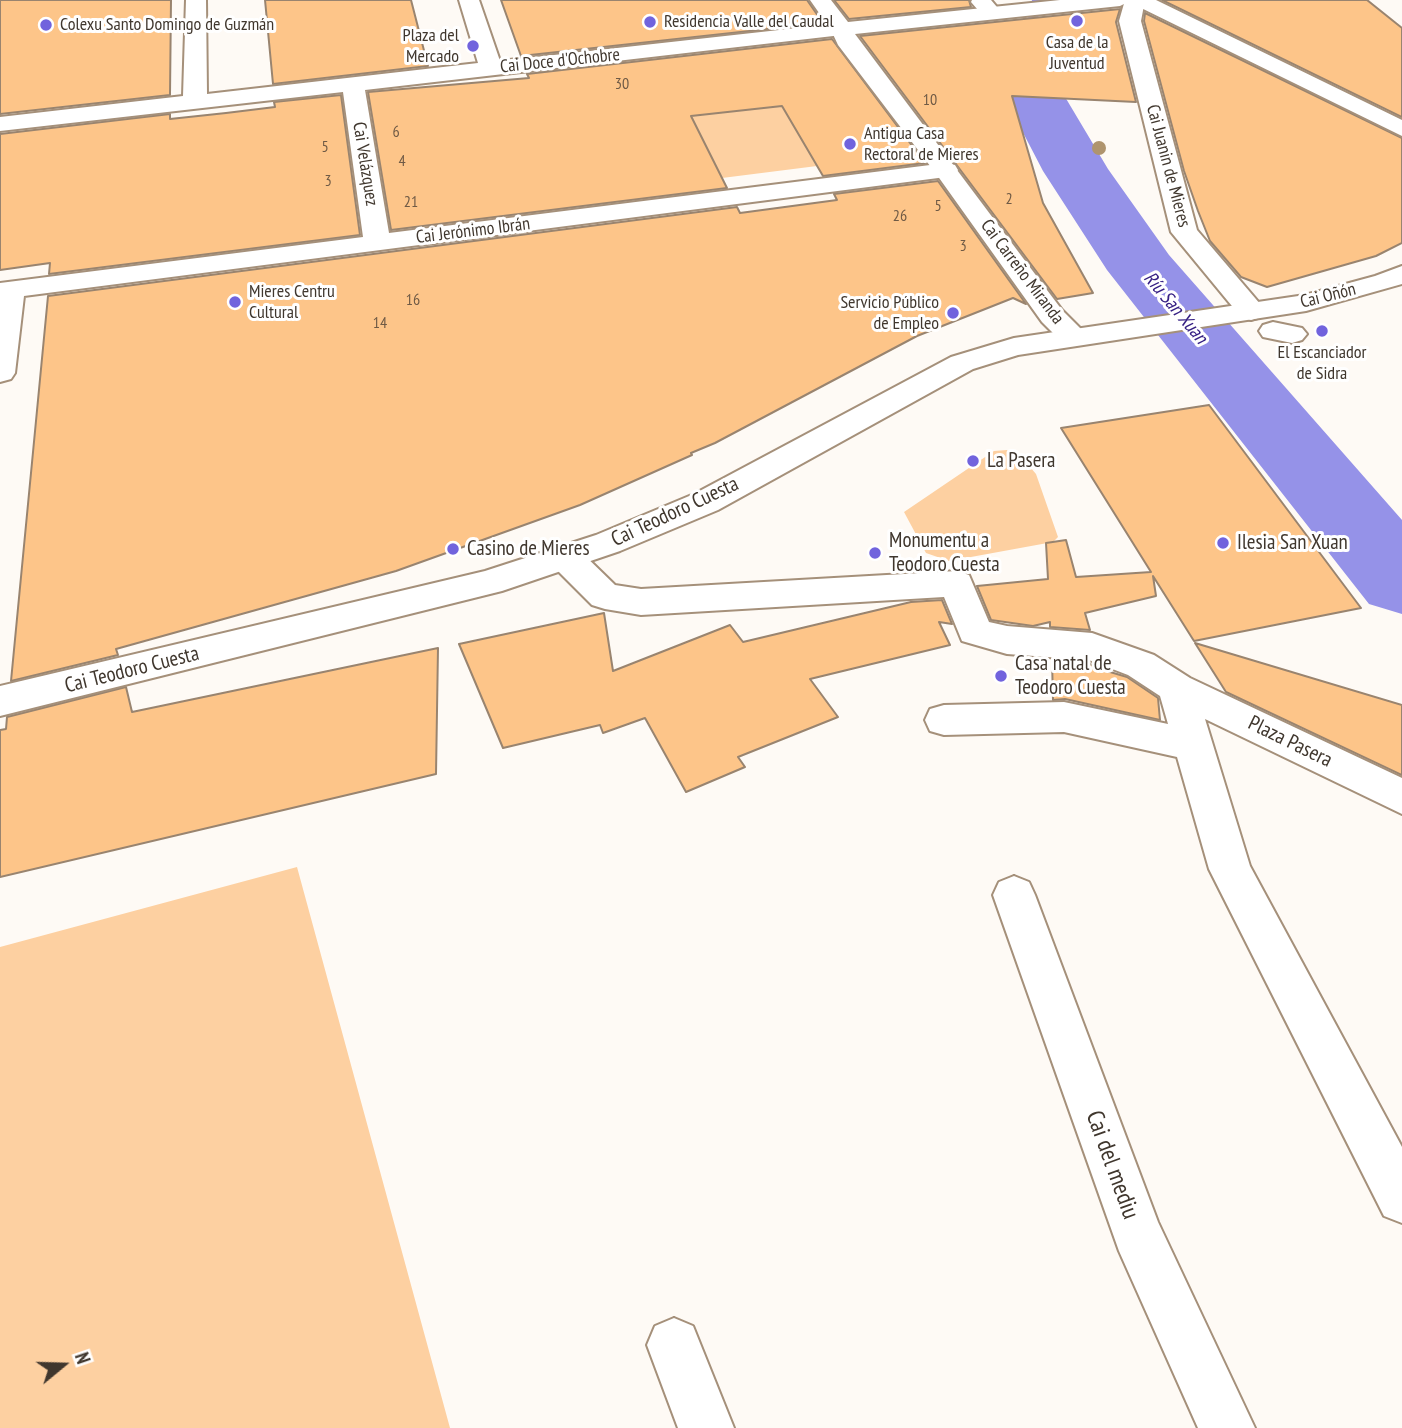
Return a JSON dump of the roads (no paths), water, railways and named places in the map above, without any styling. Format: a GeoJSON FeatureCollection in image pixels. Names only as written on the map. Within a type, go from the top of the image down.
{"type":"FeatureCollection","features":[{"type":"Feature","properties":{"kind":"street"},"geometry":{"type":"LineString","coordinates":[[195,102],[196,0]]}},
{"type":"Feature","properties":{"kind":"street"},"geometry":{"type":"LineString","coordinates":[[469,0],[491,69]]}},
{"type":"Feature","properties":{"kind":"street","name":"Cai Carreño Miranda"},"geometry":{"type":"LineString","coordinates":[[820,0],[842,29],[846,40],[946,170],[1052,316],[1073,337]]}},
{"type":"Feature","properties":{"kind":"street","name":"Cai Doce d'Ochobre"},"geometry":{"type":"LineString","coordinates":[[0,124],[842,29],[986,8],[1025,9],[1120,0]]}},
{"type":"Feature","properties":{"kind":"street"},"geometry":{"type":"LineString","coordinates":[[1138,0],[1402,129]]}},
{"type":"Feature","properties":{"kind":"street","name":"Cai Juanin de Mieres"},"geometry":{"type":"LineString","coordinates":[[1138,0],[1130,21],[1184,232],[1251,311]]}},
{"type":"Feature","properties":{"kind":"street","name":"Cai Carreño Miranda"},"geometry":{"type":"LineString","coordinates":[[842,29],[857,37],[1068,312],[1073,337]]}},
{"type":"Feature","properties":{"kind":"street","name":"Cai Velázquez"},"geometry":{"type":"LineString","coordinates":[[353,85],[377,244]]}},
{"type":"Feature","properties":{"kind":"street","name":"Cai Jerónimo Ibrán"},"geometry":{"type":"LineString","coordinates":[[5,291],[946,170]]}},
{"type":"Feature","properties":{"kind":"street","name":"Cai Oñón"},"geometry":{"type":"LineString","coordinates":[[1251,311],[1306,303],[1385,282],[1402,274]]}},
{"type":"Feature","properties":{"kind":"street"},"geometry":{"type":"LineString","coordinates":[[0,373],[5,291]]}},
{"type":"Feature","properties":{"kind":"street","name":"Cai Teodoro Cuesta"},"geometry":{"type":"LineString","coordinates":[[0,701],[420,600],[608,543],[706,502],[962,363],[1014,347],[1251,311]]}},
{"type":"Feature","properties":{"kind":"street","name":"Plaza Pasera"},"geometry":{"type":"LineString","coordinates":[[565,558],[606,596],[641,602],[957,584],[975,632],[1007,640],[1092,648],[1142,665],[1177,688],[1402,797]]}},
{"type":"Feature","properties":{"kind":"street"},"geometry":{"type":"LineString","coordinates":[[1177,688],[1230,869],[1402,1198]]}},
{"type":"Feature","properties":{"kind":"street"},"geometry":{"type":"LineString","coordinates":[[944,720],[1064,717],[1194,745]]}},
{"type":"Feature","properties":{"kind":"street","name":"Cai del mediu"},"geometry":{"type":"LineString","coordinates":[[1014,895],[1137,1233],[1227,1428]]}},
{"type":"Feature","properties":{"kind":"street"},"geometry":{"type":"LineString","coordinates":[[674,1345],[706,1428]]}},
{"type":"Feature","properties":{"kind":"waterway","name":"Ríu San Xuan"},"geometry":{"type":"LineString","coordinates":[[1028,42],[1037,0]]}},
{"type":"Feature","properties":{"kind":"waterway","name":"Ríu San Xuan"},"geometry":{"type":"LineString","coordinates":[[1022,73],[1076,171],[1143,270],[1402,581]]}},
{"type":"Feature","properties":{"kind":"place","name":"Casa de la Juventud"},"geometry":{"type":"Point","coordinates":[1077,21]}},
{"type":"Feature","properties":{"kind":"place","name":"Residencia Valle del Caudal"},"geometry":{"type":"Point","coordinates":[650,22]}},
{"type":"Feature","properties":{"kind":"place","name":"Colexu Santo Domingo de Guzmán"},"geometry":{"type":"Point","coordinates":[46,25]}},
{"type":"Feature","properties":{"kind":"place","name":"Plaza del Mercado"},"geometry":{"type":"Point","coordinates":[473,46]}},
{"type":"Feature","properties":{"kind":"place","name":"Antigua Casa Rectoral de Mieres"},"geometry":{"type":"Point","coordinates":[850,144]}},
{"type":"Feature","properties":{"kind":"place","name":"Mieres Centru Cultural"},"geometry":{"type":"Point","coordinates":[235,302]}},
{"type":"Feature","properties":{"kind":"place","name":"Servicio Público de Empleo"},"geometry":{"type":"Point","coordinates":[953,313]}},
{"type":"Feature","properties":{"kind":"place","name":"El Escanciador de Sidra"},"geometry":{"type":"Point","coordinates":[1322,331]}},
{"type":"Feature","properties":{"kind":"place","name":"La Pasera"},"geometry":{"type":"Point","coordinates":[973,461]}},
{"type":"Feature","properties":{"kind":"place","name":"Ilesia San Xuan"},"geometry":{"type":"Point","coordinates":[1223,543]}},
{"type":"Feature","properties":{"kind":"place","name":"Casino de Mieres"},"geometry":{"type":"Point","coordinates":[453,549]}},
{"type":"Feature","properties":{"kind":"place","name":"Monumentu a Teodoro Cuesta"},"geometry":{"type":"Point","coordinates":[875,553]}},
{"type":"Feature","properties":{"kind":"place","name":"Casa natal de Teodoro Cuesta"},"geometry":{"type":"Point","coordinates":[1001,676]}}]}
